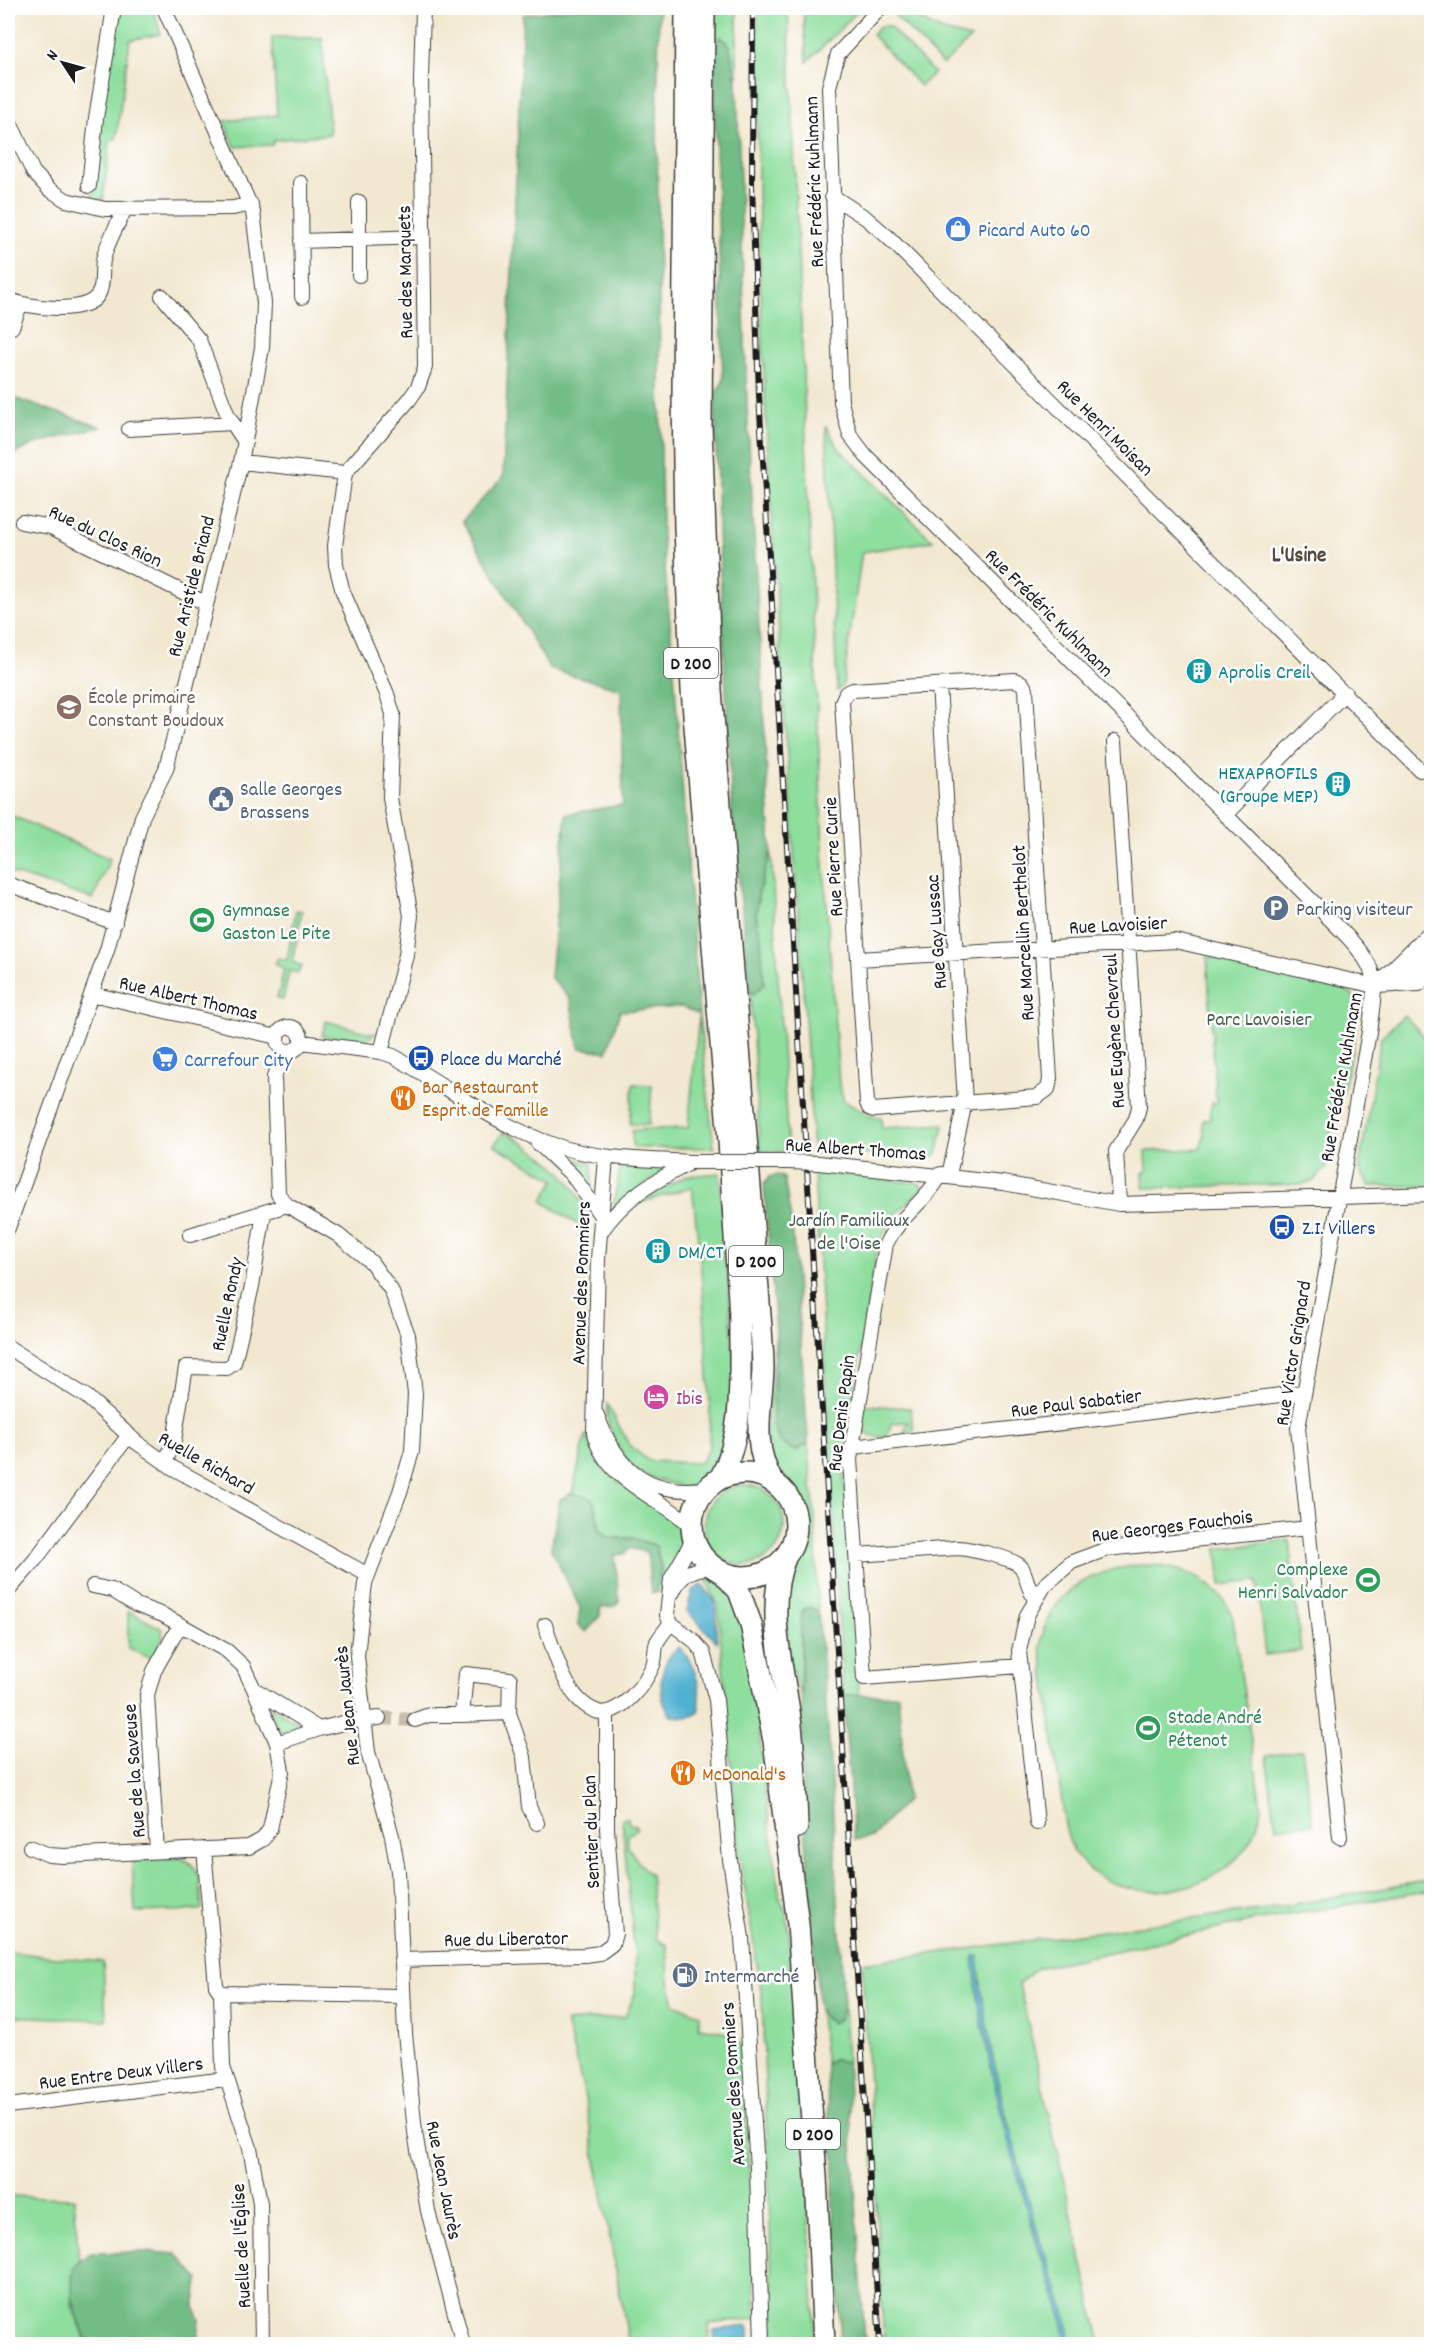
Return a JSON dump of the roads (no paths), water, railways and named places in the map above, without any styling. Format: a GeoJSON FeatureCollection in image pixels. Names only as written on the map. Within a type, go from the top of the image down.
{"type":"FeatureCollection","features":[{"type":"Feature","properties":{"kind":"main road","name":"D 200"},"geometry":{"type":"LineString","coordinates":[[686,8],[683,396],[686,551],[692,690],[729,1142],[740,1316],[737,1424],[730,1460],[714,1484]]}},
{"type":"Feature","properties":{"kind":"main road","name":"D 200"},"geometry":{"type":"LineString","coordinates":[[704,8],[701,426],[711,690],[761,1328],[763,1368],[758,1430],[759,1453],[772,1481]]}},
{"type":"Feature","properties":{"kind":"main road"},"geometry":{"type":"LineString","coordinates":[[747,1473],[772,1481],[787,1495],[795,1513],[794,1540],[785,1558],[775,1567],[757,1576],[736,1577],[719,1571],[701,1555],[693,1532],[696,1506],[714,1484],[747,1473]]}},
{"type":"Feature","properties":{"kind":"main road","name":"D 200"},"geometry":{"type":"LineString","coordinates":[[785,1558],[777,1578],[775,1608],[794,1762],[799,1862],[798,1924]]}},
{"type":"Feature","properties":{"kind":"main road","name":"D 200"},"geometry":{"type":"LineString","coordinates":[[719,1571],[739,1591],[751,1624],[774,1741],[798,1924],[817,2187],[824,2344]]}},
{"type":"Feature","properties":{"kind":"street"},"geometry":{"type":"LineString","coordinates":[[89,186],[96,118],[114,8]]}},
{"type":"Feature","properties":{"kind":"street","name":"Rue Aristide Briand"},"geometry":{"type":"LineString","coordinates":[[8,1228],[92,994],[115,923],[142,817],[166,769],[241,462],[258,378],[264,315],[251,204],[181,52],[164,8]]}},
{"type":"Feature","properties":{"kind":"street","name":"Rue des Marquets"},"geometry":{"type":"LineString","coordinates":[[345,472],[409,400],[423,374],[425,360],[421,41],[423,8]]}},
{"type":"Feature","properties":{"kind":"street","name":"Rue Frédéric Kuhlmann"},"geometry":{"type":"LineString","coordinates":[[880,8],[845,43],[831,74],[832,196],[841,410],[850,435],[874,464],[1355,945],[1370,966],[1375,986],[1339,1199]]}},
{"type":"Feature","properties":{"kind":"street"},"geometry":{"type":"LineString","coordinates":[[8,118],[33,172],[49,189],[66,200],[90,207],[125,209],[233,208],[251,204]]}},
{"type":"Feature","properties":{"kind":"street"},"geometry":{"type":"LineString","coordinates":[[301,183],[302,297]]}},
{"type":"Feature","properties":{"kind":"street","name":"Rue Henri Moisan"},"geometry":{"type":"LineString","coordinates":[[832,196],[866,218],[888,237],[1420,770]]}},
{"type":"Feature","properties":{"kind":"street"},"geometry":{"type":"LineString","coordinates":[[359,202],[359,275]]}},
{"type":"Feature","properties":{"kind":"street"},"geometry":{"type":"LineString","coordinates":[[12,327],[14,302],[75,306],[95,300],[100,291],[107,247],[125,209]]}},
{"type":"Feature","properties":{"kind":"street"},"geometry":{"type":"LineString","coordinates":[[301,241],[423,237]]}},
{"type":"Feature","properties":{"kind":"street"},"geometry":{"type":"LineString","coordinates":[[162,296],[199,340],[232,423],[245,442]]}},
{"type":"Feature","properties":{"kind":"street"},"geometry":{"type":"LineString","coordinates":[[129,429],[232,423]]}},
{"type":"Feature","properties":{"kind":"street"},"geometry":{"type":"LineString","coordinates":[[241,462],[345,472],[335,546],[336,564],[343,592],[387,694],[393,714],[390,798],[411,916],[406,955],[381,1052]]}},
{"type":"Feature","properties":{"kind":"street","name":"Rue du Clos Rion"},"geometry":{"type":"LineString","coordinates":[[22,522],[51,527],[205,603]]}},
{"type":"Feature","properties":{"kind":"street","name":"Rue Pierre Curie"},"geometry":{"type":"LineString","coordinates":[[965,1102],[874,1110],[869,1108],[842,702],[846,693],[853,690],[1015,680],[1022,682],[1026,690]]}},
{"type":"Feature","properties":{"kind":"street","name":"Rue Gay Lussac"},"geometry":{"type":"LineString","coordinates":[[939,685],[965,1102],[945,1175]]}},
{"type":"Feature","properties":{"kind":"street","name":"Rue Marcellin Berthelot"},"geometry":{"type":"LineString","coordinates":[[965,1102],[1037,1097],[1048,1089],[1050,1079],[1026,690]]}},
{"type":"Feature","properties":{"kind":"street"},"geometry":{"type":"LineString","coordinates":[[1225,814],[1345,693]]}},
{"type":"Feature","properties":{"kind":"street","name":"Rue Eugène Chevreul"},"geometry":{"type":"LineString","coordinates":[[1115,741],[1139,1107],[1136,1119],[1116,1150],[1119,1204]]}},
{"type":"Feature","properties":{"kind":"street"},"geometry":{"type":"LineString","coordinates":[[8,884],[115,923]]}},
{"type":"Feature","properties":{"kind":"street"},"geometry":{"type":"LineString","coordinates":[[1375,986],[1431,930]]}},
{"type":"Feature","properties":{"kind":"street","name":"Rue Lavoisier"},"geometry":{"type":"LineString","coordinates":[[858,959],[956,955],[1128,942],[1194,943],[1375,986],[1419,984],[1431,972]]}},
{"type":"Feature","properties":{"kind":"street"},"geometry":{"type":"LineString","coordinates":[[1395,985],[1404,970],[1431,942]]}},
{"type":"Feature","properties":{"kind":"street"},"geometry":{"type":"LineString","coordinates":[[1395,985],[1412,977],[1431,958]]}},
{"type":"Feature","properties":{"kind":"street","name":"Rue Albert Thomas"},"geometry":{"type":"LineString","coordinates":[[92,994],[277,1037]]}},
{"type":"Feature","properties":{"kind":"street","name":"Rue Albert Thomas"},"geometry":{"type":"LineString","coordinates":[[284,1051],[278,1045],[277,1037],[281,1030],[291,1027],[299,1032],[301,1042],[381,1052],[526,1133],[563,1148],[606,1156],[691,1162],[819,1163],[1015,1184],[1119,1204],[1339,1199],[1431,1194]]}},
{"type":"Feature","properties":{"kind":"street"},"geometry":{"type":"LineString","coordinates":[[288,1205],[280,1198],[277,1189],[274,1077],[284,1051],[295,1050],[301,1042]]}},
{"type":"Feature","properties":{"kind":"street"},"geometry":{"type":"LineString","coordinates":[[526,1133],[573,1176],[601,1216]]}},
{"type":"Feature","properties":{"kind":"street","name":"Avenue des Pommiers"},"geometry":{"type":"LineString","coordinates":[[606,1156],[600,1233],[596,1440],[612,1468],[624,1480],[675,1511],[693,1532]]}},
{"type":"Feature","properties":{"kind":"street"},"geometry":{"type":"LineString","coordinates":[[600,1233],[619,1208],[635,1193],[691,1162]]}},
{"type":"Feature","properties":{"kind":"street","name":"Rue Denis Papin"},"geometry":{"type":"LineString","coordinates":[[945,1175],[897,1225],[886,1244],[852,1447],[850,1476],[864,1678],[1020,1666]]}},
{"type":"Feature","properties":{"kind":"street","name":"Rue Victor Grignard"},"geometry":{"type":"LineString","coordinates":[[1339,1199],[1303,1392],[1299,1449],[1340,1837]]}},
{"type":"Feature","properties":{"kind":"street"},"geometry":{"type":"LineString","coordinates":[[190,1235],[288,1205]]}},
{"type":"Feature","properties":{"kind":"street","name":"Rue Jean Jaurès"},"geometry":{"type":"LineString","coordinates":[[288,1205],[338,1235],[371,1262],[391,1290],[408,1335],[415,1394],[413,1445],[400,1492],[368,1575],[357,1647],[363,1719],[374,1781],[392,1836],[398,1870],[402,1996],[413,2114],[424,2192],[463,2344]]}},
{"type":"Feature","properties":{"kind":"street","name":"Ruelle Rondy"},"geometry":{"type":"LineString","coordinates":[[165,1463],[174,1441],[186,1367],[226,1368],[234,1364],[252,1286],[264,1213]]}},
{"type":"Feature","properties":{"kind":"street","name":"Ruelle Richard"},"geometry":{"type":"LineString","coordinates":[[8,1347],[87,1397],[129,1435],[165,1463],[368,1575]]}},
{"type":"Feature","properties":{"kind":"street","name":"Rue Paul Sabatier"},"geometry":{"type":"LineString","coordinates":[[852,1447],[1106,1418],[1303,1392]]}},
{"type":"Feature","properties":{"kind":"street","name":"Avenue des Pommiers"},"geometry":{"type":"LineString","coordinates":[[595,1410],[612,1447],[634,1472],[665,1490],[685,1491],[714,1484]]}},
{"type":"Feature","properties":{"kind":"street"},"geometry":{"type":"LineString","coordinates":[[8,1591],[35,1560],[129,1435]]}},
{"type":"Feature","properties":{"kind":"street","name":"Rue Georges Fauchois"},"geometry":{"type":"LineString","coordinates":[[1037,1823],[1020,1666],[1021,1632],[1035,1599],[1051,1578],[1065,1566],[1098,1551],[1308,1528]]}},
{"type":"Feature","properties":{"kind":"street"},"geometry":{"type":"LineString","coordinates":[[545,1625],[571,1688],[587,1706],[597,1712],[607,1712],[626,1701],[644,1680],[653,1664],[656,1645],[671,1623],[667,1615],[674,1572],[693,1532]]}},
{"type":"Feature","properties":{"kind":"street"},"geometry":{"type":"LineString","coordinates":[[856,1555],[958,1548],[974,1551],[1017,1563],[1035,1599]]}},
{"type":"Feature","properties":{"kind":"street"},"geometry":{"type":"LineString","coordinates":[[668,1605],[683,1576],[702,1568],[719,1571]]}},
{"type":"Feature","properties":{"kind":"street"},"geometry":{"type":"LineString","coordinates":[[93,1586],[112,1590],[136,1605],[180,1625]]}},
{"type":"Feature","properties":{"kind":"street","name":"Avenue des Pommiers"},"geometry":{"type":"LineString","coordinates":[[671,1623],[693,1640],[703,1652],[716,1700],[730,1860],[742,1938],[757,2168],[762,2344]]}},
{"type":"Feature","properties":{"kind":"street","name":"Rue de la Saveuse"},"geometry":{"type":"LineString","coordinates":[[180,1625],[233,1656],[243,1666],[254,1689],[277,1743],[282,1763],[273,1824],[267,1835],[259,1843],[249,1847],[158,1851],[147,1695],[154,1671],[180,1625]]}},
{"type":"Feature","properties":{"kind":"street"},"geometry":{"type":"LineString","coordinates":[[462,1715],[466,1674],[510,1679],[508,1713],[524,1757],[529,1807],[537,1823]]}},
{"type":"Feature","properties":{"kind":"street","name":"Rue de la Saveuse"},"geometry":{"type":"LineString","coordinates":[[254,1689],[319,1729]]}},
{"type":"Feature","properties":{"kind":"street","name":"Sentier du Plan"},"geometry":{"type":"LineString","coordinates":[[607,1712],[607,1829],[615,1934],[609,1947]]}},
{"type":"Feature","properties":{"kind":"street"},"geometry":{"type":"LineString","coordinates":[[415,1720],[429,1715],[508,1713]]}},
{"type":"Feature","properties":{"kind":"street"},"geometry":{"type":"LineString","coordinates":[[277,1743],[319,1729],[363,1719],[379,1718]]}},
{"type":"Feature","properties":{"kind":"street"},"geometry":{"type":"LineString","coordinates":[[30,1847],[56,1856],[158,1851]]}},
{"type":"Feature","properties":{"kind":"street","name":"Rue Entre Deux Villers"},"geometry":{"type":"LineString","coordinates":[[8,2106],[226,2079],[222,2057],[221,1994],[216,1986],[204,1849]]}},
{"type":"Feature","properties":{"kind":"street","name":"Rue du Liberator"},"geometry":{"type":"LineString","coordinates":[[402,1960],[585,1955],[600,1953],[609,1947]]}},
{"type":"Feature","properties":{"kind":"street"},"geometry":{"type":"LineString","coordinates":[[221,1994],[402,1996]]}},
{"type":"Feature","properties":{"kind":"street","name":"Ruelle de l'Église"},"geometry":{"type":"LineString","coordinates":[[226,2079],[250,2148],[260,2203],[262,2344]]}},
{"type":"Feature","properties":{"kind":"water"},"geometry":{"type":"Polygon","coordinates":[[[702,1585],[715,1601],[717,1642],[687,1611],[692,1591],[702,1585]]]}},
{"type":"Feature","properties":{"kind":"water"},"geometry":{"type":"Polygon","coordinates":[[[679,1647],[689,1660],[699,1686],[698,1712],[689,1717],[671,1716],[666,1708],[661,1689],[663,1670],[672,1653],[679,1647]]]}},
{"type":"Feature","properties":{"kind":"water"},"geometry":{"type":"Polygon","coordinates":[[[973,1956],[978,1956],[993,2058],[1009,2126],[1040,2242],[1065,2314],[1071,2344],[1066,2344],[1061,2314],[1036,2242],[1005,2126],[982,2025],[973,1956]]]}},
{"type":"Feature","properties":{"kind":"water"},"geometry":{"type":"Polygon","coordinates":[[[747,2326],[750,2331],[750,2344],[715,2344],[714,2330],[747,2326]]]}},
{"type":"Feature","properties":{"kind":"tunnel"},"geometry":{"type":"LineString","coordinates":[[379,1718],[415,1720]]}},
{"type":"Feature","properties":{"kind":"railway"},"geometry":{"type":"LineString","coordinates":[[753,8],[752,184],[759,396],[880,2344]]}},
{"type":"Feature","properties":{"kind":"place","name":"Picard Auto 60"},"geometry":{"type":"Point","coordinates":[958,229]}},
{"type":"Feature","properties":{"kind":"place","name":"Aprolis Creil"},"geometry":{"type":"Point","coordinates":[1199,671]}},
{"type":"Feature","properties":{"kind":"place","name":"École primaire Constant Boudoux"},"geometry":{"type":"Point","coordinates":[69,707]}},
{"type":"Feature","properties":{"kind":"place","name":"HEXAPROFILS (Groupe MEP)"},"geometry":{"type":"Point","coordinates":[1338,784]}},
{"type":"Feature","properties":{"kind":"place","name":"Salle Georges Brassens"},"geometry":{"type":"Point","coordinates":[221,799]}},
{"type":"Feature","properties":{"kind":"place","name":"Parking visiteur"},"geometry":{"type":"Point","coordinates":[1276,908]}},
{"type":"Feature","properties":{"kind":"place","name":"Gymnase Gaston Le Pite"},"geometry":{"type":"Point","coordinates":[202,920]}},
{"type":"Feature","properties":{"kind":"place","name":"Place du Marché"},"geometry":{"type":"Point","coordinates":[421,1058]}},
{"type":"Feature","properties":{"kind":"place","name":"Carrefour City"},"geometry":{"type":"Point","coordinates":[165,1059]}},
{"type":"Feature","properties":{"kind":"place","name":"Bar Restaurant Esprit de Famille"},"geometry":{"type":"Point","coordinates":[403,1098]}},
{"type":"Feature","properties":{"kind":"place","name":"Z.I. Villers"},"geometry":{"type":"Point","coordinates":[1282,1227]}},
{"type":"Feature","properties":{"kind":"place","name":"DM/CT"},"geometry":{"type":"Point","coordinates":[658,1251]}},
{"type":"Feature","properties":{"kind":"place","name":"Ibis"},"geometry":{"type":"Point","coordinates":[656,1397]}},
{"type":"Feature","properties":{"kind":"place","name":"Complexe Henri Salvador"},"geometry":{"type":"Point","coordinates":[1368,1580]}},
{"type":"Feature","properties":{"kind":"place","name":"Stade André Pétenot"},"geometry":{"type":"Point","coordinates":[1148,1728]}},
{"type":"Feature","properties":{"kind":"place","name":"McDonald's"},"geometry":{"type":"Point","coordinates":[683,1773]}},
{"type":"Feature","properties":{"kind":"place","name":"Intermarché"},"geometry":{"type":"Point","coordinates":[685,1975]}},
{"type":"Feature","properties":{"kind":"district","name":"L'Usine"},"geometry":{"type":"Point","coordinates":[1299,554]}},
{"type":"Feature","properties":{"kind":"park label","name":"Parc Lavoisier"},"geometry":{"type":"Point","coordinates":[1259,1018]}},
{"type":"Feature","properties":{"kind":"park label","name":"Jardín Familiaux de l'Oise"},"geometry":{"type":"Point","coordinates":[849,1230]}}]}
